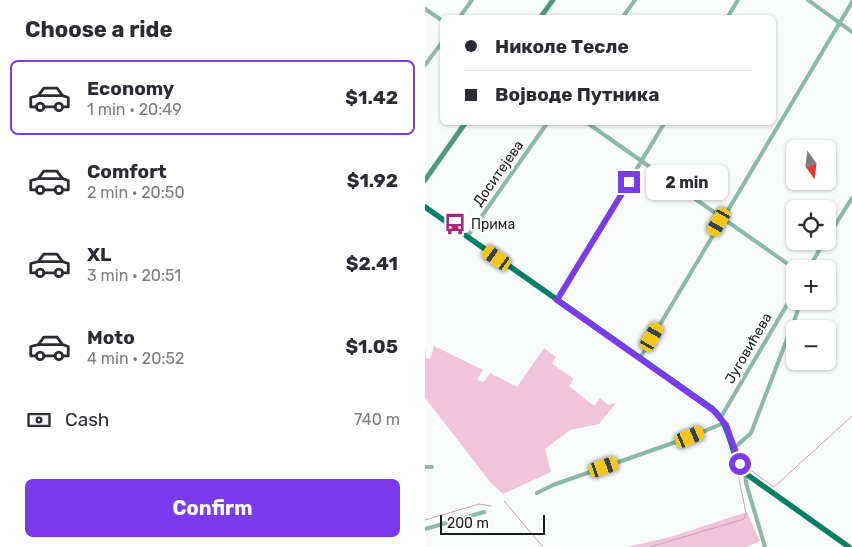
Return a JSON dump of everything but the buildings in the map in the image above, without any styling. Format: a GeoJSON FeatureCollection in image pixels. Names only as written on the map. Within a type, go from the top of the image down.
{"type":"FeatureCollection","features":[{"type":"Feature","properties":{"kind":"main road"},"geometry":{"type":"LineString","coordinates":[[425,208],[640,358],[723,420],[745,473],[849,547]]}},
{"type":"Feature","properties":{"kind":"street"},"geometry":{"type":"LineString","coordinates":[[461,15],[472,0]]}},
{"type":"Feature","properties":{"kind":"street"},"geometry":{"type":"LineString","coordinates":[[542,15],[553,0]]}},
{"type":"Feature","properties":{"kind":"street"},"geometry":{"type":"LineString","coordinates":[[624,15],[635,0]]}},
{"type":"Feature","properties":{"kind":"street"},"geometry":{"type":"LineString","coordinates":[[729,15],[738,0]]}},
{"type":"Feature","properties":{"kind":"street"},"geometry":{"type":"LineString","coordinates":[[807,0],[852,32]]}},
{"type":"Feature","properties":{"kind":"street"},"geometry":{"type":"LineString","coordinates":[[640,358],[722,217],[852,2]]}},
{"type":"Feature","properties":{"kind":"street"},"geometry":{"type":"LineString","coordinates":[[425,9],[440,19]]}},
{"type":"Feature","properties":{"kind":"street"},"geometry":{"type":"LineString","coordinates":[[425,65],[440,45]]}},
{"type":"Feature","properties":{"kind":"street"},"geometry":{"type":"LineString","coordinates":[[425,180],[464,125]]}},
{"type":"Feature","properties":{"kind":"street","name":"Доситејева"},"geometry":{"type":"LineString","coordinates":[[467,237],[546,125]]}},
{"type":"Feature","properties":{"kind":"street"},"geometry":{"type":"LineString","coordinates":[[590,125],[786,263]]}},
{"type":"Feature","properties":{"kind":"street"},"geometry":{"type":"LineString","coordinates":[[557,300],[663,125]]}},
{"type":"Feature","properties":{"kind":"street"},"geometry":{"type":"LineString","coordinates":[[836,224],[852,198]]}},
{"type":"Feature","properties":{"kind":"street","name":"Југовићева"},"geometry":{"type":"LineString","coordinates":[[723,420],[786,305]]}},
{"type":"Feature","properties":{"kind":"street"},"geometry":{"type":"LineString","coordinates":[[734,448],[751,433],[798,310]]}},
{"type":"Feature","properties":{"kind":"street"},"geometry":{"type":"LineString","coordinates":[[537,493],[553,485],[690,437],[723,420]]}},
{"type":"Feature","properties":{"kind":"street"},"geometry":{"type":"LineString","coordinates":[[425,467],[432,467]]}},
{"type":"Feature","properties":{"kind":"street"},"geometry":{"type":"LineString","coordinates":[[745,473],[745,480],[765,547]]}},
{"type":"Feature","properties":{"kind":"street"},"geometry":{"type":"LineString","coordinates":[[425,530],[484,512]]}},
{"type":"Feature","properties":{"kind":"shaded area"},"geometry":{"type":"Polygon","coordinates":[[[434,346],[483,370],[477,380],[484,382],[490,373],[517,387],[544,348],[556,357],[552,364],[574,379],[569,386],[594,406],[600,398],[608,405],[616,403],[599,424],[570,430],[545,449],[551,472],[503,494],[491,483],[425,398],[425,347],[426,358],[430,359],[434,346]]]}},
{"type":"Feature","properties":{"kind":"shaded area"},"geometry":{"type":"Polygon","coordinates":[[[747,512],[760,541],[747,547],[627,547],[670,537],[747,512]]]}},
{"type":"Feature","properties":{"kind":"waterway"},"geometry":{"type":"LineString","coordinates":[[746,467],[774,487],[852,416]]}},
{"type":"Feature","properties":{"kind":"waterway"},"geometry":{"type":"LineString","coordinates":[[650,547],[744,519],[746,513],[737,469]]}},
{"type":"Feature","properties":{"kind":"waterway"},"geometry":{"type":"LineString","coordinates":[[504,501],[543,547]]}},
{"type":"Feature","properties":{"kind":"waterway"},"geometry":{"type":"LineString","coordinates":[[425,520],[479,504],[491,506]]}},
{"type":"Feature","properties":{"kind":"place","name":"Прима"},"geometry":{"type":"Point","coordinates":[455,224]}},
{"type":"Feature","properties":{"kind":"route"},"geometry":{"type":"LineString","coordinates":[[629,182],[557,300],[713,410],[726,425],[740,464]]}}]}
